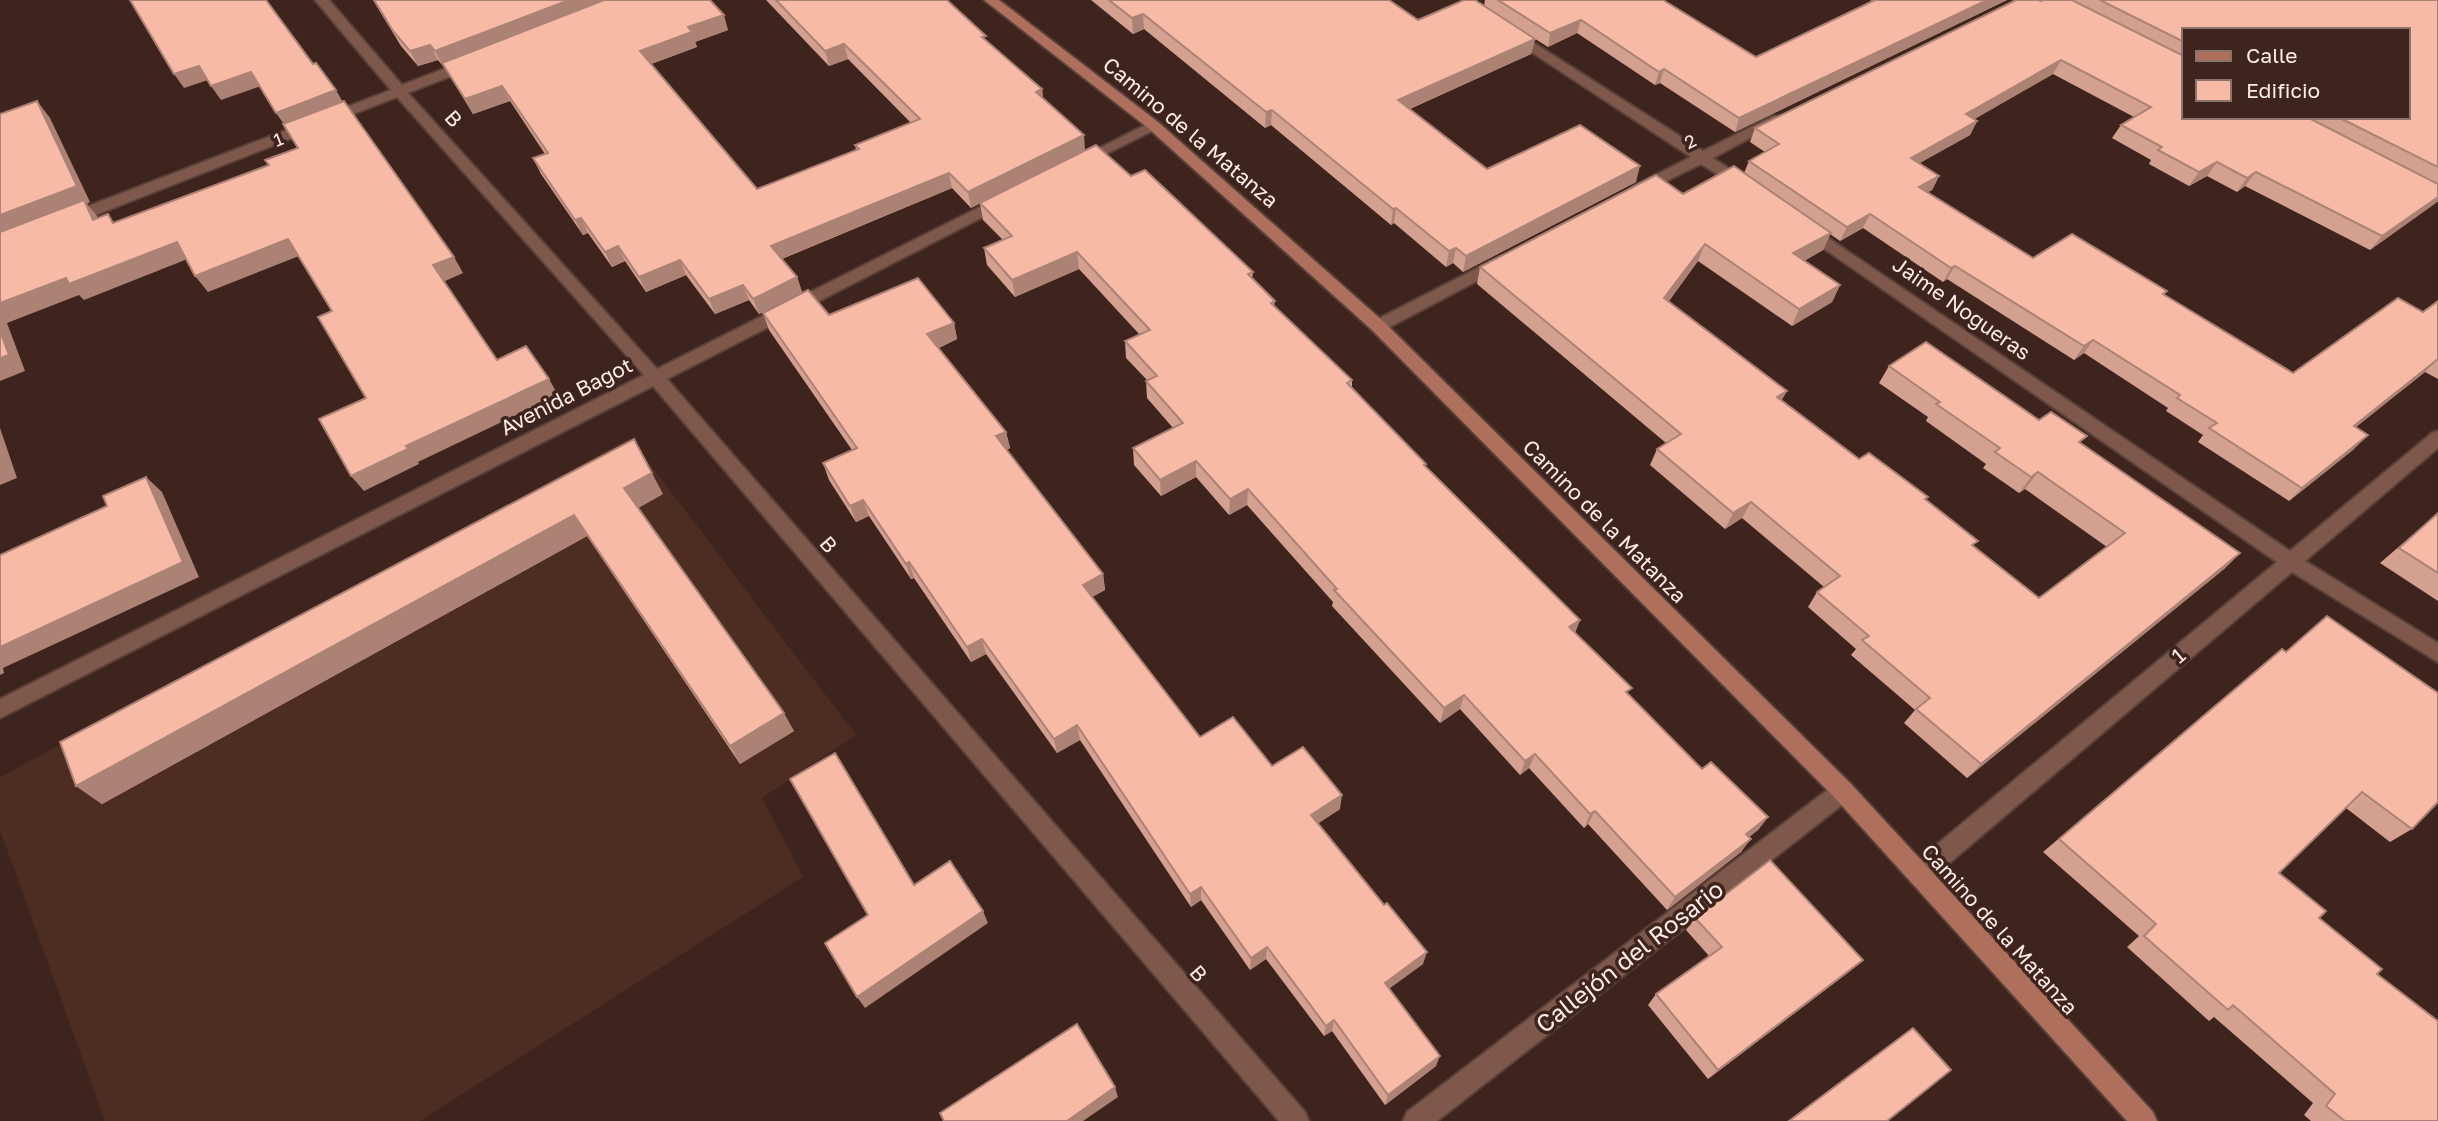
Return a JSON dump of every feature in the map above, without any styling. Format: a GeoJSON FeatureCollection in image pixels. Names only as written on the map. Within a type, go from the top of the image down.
{"type":"FeatureCollection","features":[{"type":"Feature","properties":{"kind":"main road","name":"Camino de la Matanza"},"geometry":{"type":"LineString","coordinates":[[991,0],[1153,125],[1378,326],[1843,790],[2144,1121]]}},
{"type":"Feature","properties":{"kind":"street","name":"B"},"geometry":{"type":"LineString","coordinates":[[322,0],[400,92],[655,377],[1296,1121]]}},
{"type":"Feature","properties":{"kind":"street"},"geometry":{"type":"LineString","coordinates":[[1495,22],[1758,195]]}},
{"type":"Feature","properties":{"kind":"street","name":"1"},"geometry":{"type":"LineString","coordinates":[[52,226],[491,56]]}},
{"type":"Feature","properties":{"kind":"street","name":"2"},"geometry":{"type":"LineString","coordinates":[[1630,194],[1788,114]]}},
{"type":"Feature","properties":{"kind":"street"},"geometry":{"type":"LineString","coordinates":[[1066,169],[1153,125]]}},
{"type":"Feature","properties":{"kind":"street","name":"Avenida Bagot"},"geometry":{"type":"LineString","coordinates":[[0,709],[1016,194]]}},
{"type":"Feature","properties":{"kind":"street","name":"Jaime Nogueras"},"geometry":{"type":"LineString","coordinates":[[1792,218],[2290,561],[2438,653]]}},
{"type":"Feature","properties":{"kind":"street"},"geometry":{"type":"LineString","coordinates":[[1378,326],[1510,257]]}},
{"type":"Feature","properties":{"kind":"street","name":"1"},"geometry":{"type":"LineString","coordinates":[[1919,874],[2438,438]]}},
{"type":"Feature","properties":{"kind":"street","name":"Callejón del Rosario"},"geometry":{"type":"LineString","coordinates":[[1416,1121],[1843,790]]}},
{"type":"Feature","properties":{"kind":"shaded area"},"geometry":{"type":"Polygon","coordinates":[[[630,438],[856,735],[762,798],[803,877],[420,1121],[105,1121],[0,830],[0,777],[630,438]]]}},
{"type":"Feature","properties":{"kind":"building"},"geometry":{"type":"Polygon","coordinates":[[[130,0],[266,0],[313,64],[316,63],[336,90],[276,113],[251,72],[211,86],[199,66],[174,74],[130,0]]]}},
{"type":"Feature","properties":{"kind":"building"},"geometry":{"type":"Polygon","coordinates":[[[374,0],[569,0],[435,51],[430,45],[410,51],[393,31],[374,0]]]}},
{"type":"Feature","properties":{"kind":"building"},"geometry":{"type":"Polygon","coordinates":[[[604,0],[710,0],[724,15],[688,27],[692,32],[640,51],[757,189],[859,149],[855,145],[920,119],[844,44],[825,51],[776,0],[947,0],[986,36],[982,37],[1042,89],[1036,92],[1084,135],[968,192],[949,173],[771,246],[797,277],[753,299],[743,285],[709,299],[680,260],[639,277],[618,246],[605,252],[581,218],[575,220],[533,158],[548,153],[502,86],[465,99],[442,63],[604,0]]]}},
{"type":"Feature","properties":{"kind":"building"},"geometry":{"type":"Polygon","coordinates":[[[1109,0],[1389,0],[1418,20],[1464,0],[1475,0],[1535,39],[1398,100],[1487,169],[1580,125],[1640,166],[1466,256],[1456,248],[1449,251],[1272,110],[1266,112],[1143,14],[1132,18],[1109,0]]]}},
{"type":"Feature","properties":{"kind":"building"},"geometry":{"type":"Polygon","coordinates":[[[1498,0],[1663,0],[1756,57],[1875,0],[1987,0],[1739,118],[1664,69],[1659,72],[1581,20],[1550,33],[1498,0]]]}},
{"type":"Feature","properties":{"kind":"building"},"geometry":{"type":"Polygon","coordinates":[[[2016,0],[2072,0],[2182,55],[2182,119],[2311,119],[2438,184],[2438,197],[2382,236],[2256,172],[2247,178],[2217,162],[2199,172],[2158,150],[2162,147],[2121,125],[2151,107],[2061,60],[1966,114],[1977,121],[1911,158],[1939,176],[1919,187],[2033,258],[2072,234],[2167,291],[2163,294],[2293,373],[2398,298],[2423,312],[2438,301],[2438,359],[2354,426],[2368,435],[2302,488],[2209,428],[2217,423],[2177,398],[2180,395],[2093,340],[2084,346],[1955,266],[1951,268],[1870,214],[1847,227],[1749,161],[1779,144],[1755,128],[2016,0]]]}},
{"type":"Feature","properties":{"kind":"building"},"geometry":{"type":"Polygon","coordinates":[[[2100,0],[2438,0],[2438,167],[2342,119],[2410,119],[2410,28],[2182,28],[2182,41],[2100,0]]]}},
{"type":"Feature","properties":{"kind":"building"},"geometry":{"type":"Polygon","coordinates":[[[37,101],[77,186],[0,215],[0,114],[37,101]]]}},
{"type":"Feature","properties":{"kind":"building"},"geometry":{"type":"Polygon","coordinates":[[[344,101],[454,257],[433,265],[497,360],[526,346],[549,379],[406,446],[408,449],[351,476],[319,419],[366,398],[318,317],[332,311],[288,239],[195,276],[177,242],[69,284],[66,278],[0,303],[0,232],[84,200],[93,220],[108,214],[113,223],[269,165],[265,160],[298,148],[283,124],[344,101]]]}},
{"type":"Feature","properties":{"kind":"building"},"geometry":{"type":"Polygon","coordinates":[[[1096,145],[1131,176],[1145,170],[1253,272],[1248,274],[1275,301],[1271,303],[1352,380],[1347,383],[1426,464],[1424,465],[1580,620],[1569,627],[1632,688],[1626,692],[1702,769],[1711,762],[1768,817],[1746,834],[1751,839],[1675,897],[1595,811],[1590,814],[1535,754],[1525,761],[1464,695],[1444,708],[1334,590],[1337,589],[1248,489],[1230,499],[1196,461],[1160,480],[1133,448],[1183,423],[1146,381],[1157,376],[1125,341],[1150,330],[1077,252],[1012,280],[984,248],[1012,236],[980,203],[1096,145]]]}},
{"type":"Feature","properties":{"kind":"building"},"geometry":{"type":"Polygon","coordinates":[[[1734,166],[1831,233],[1793,253],[1840,285],[1799,309],[1705,244],[1664,298],[1787,391],[1777,397],[1859,459],[1869,453],[1928,497],[1925,499],[1978,541],[1972,545],[2039,598],[2125,533],[2038,472],[2031,477],[1995,452],[2000,448],[1936,404],[1940,402],[1889,366],[1926,342],[2039,420],[2051,412],[2087,436],[2079,442],[2240,553],[1981,764],[1916,709],[1930,698],[1862,640],[1869,636],[1817,592],[1840,576],[1751,502],[1733,513],[1657,449],[1681,434],[1480,267],[1656,175],[1683,194],[1734,166]]]}},
{"type":"Feature","properties":{"kind":"building"},"geometry":{"type":"Polygon","coordinates":[[[918,278],[954,323],[927,334],[1006,432],[996,436],[1103,574],[1083,585],[1200,737],[1233,717],[1272,766],[1303,747],[1342,795],[1311,815],[1384,905],[1387,903],[1427,952],[1385,983],[1440,1056],[1388,1095],[1334,1020],[1326,1026],[1267,947],[1251,958],[1201,887],[1190,894],[1077,725],[1054,739],[982,639],[967,647],[863,500],[850,506],[823,463],[857,448],[763,313],[808,290],[829,315],[918,278]]]}},
{"type":"Feature","properties":{"kind":"building"},"geometry":{"type":"Polygon","coordinates":[[[0,331],[9,355],[0,358],[0,331]]]}},
{"type":"Feature","properties":{"kind":"building"},"geometry":{"type":"Polygon","coordinates":[[[634,439],[652,473],[624,488],[784,713],[730,746],[574,515],[76,786],[60,742],[634,439]]]}},
{"type":"Feature","properties":{"kind":"building"},"geometry":{"type":"Polygon","coordinates":[[[146,477],[183,562],[0,647],[0,555],[107,506],[103,496],[146,477]]]}},
{"type":"Feature","properties":{"kind":"building"},"geometry":{"type":"Polygon","coordinates":[[[2438,513],[2438,573],[2399,548],[2438,513]]]}},
{"type":"Feature","properties":{"kind":"building"},"geometry":{"type":"Polygon","coordinates":[[[2327,616],[2438,693],[2438,802],[2412,829],[2362,792],[2279,873],[2326,911],[2319,918],[2382,969],[2377,974],[2438,1021],[2438,1121],[2345,1121],[2326,1106],[2335,1094],[2233,1005],[2228,1010],[2144,936],[2156,924],[2059,839],[2282,649],[2286,652],[2327,616]]]}},
{"type":"Feature","properties":{"kind":"building"},"geometry":{"type":"Polygon","coordinates":[[[835,753],[914,885],[950,861],[983,911],[857,997],[825,943],[868,915],[790,779],[835,753]]]}},
{"type":"Feature","properties":{"kind":"building"},"geometry":{"type":"Polygon","coordinates":[[[1770,860],[1863,960],[1718,1070],[1656,994],[1722,947],[1695,918],[1770,860]]]}},
{"type":"Feature","properties":{"kind":"building"},"geometry":{"type":"Polygon","coordinates":[[[1077,1024],[1115,1087],[1067,1121],[944,1121],[940,1113],[1077,1024]]]}},
{"type":"Feature","properties":{"kind":"building"},"geometry":{"type":"Polygon","coordinates":[[[1913,1028],[1951,1070],[1887,1121],[1789,1121],[1913,1028]]]}}]}
